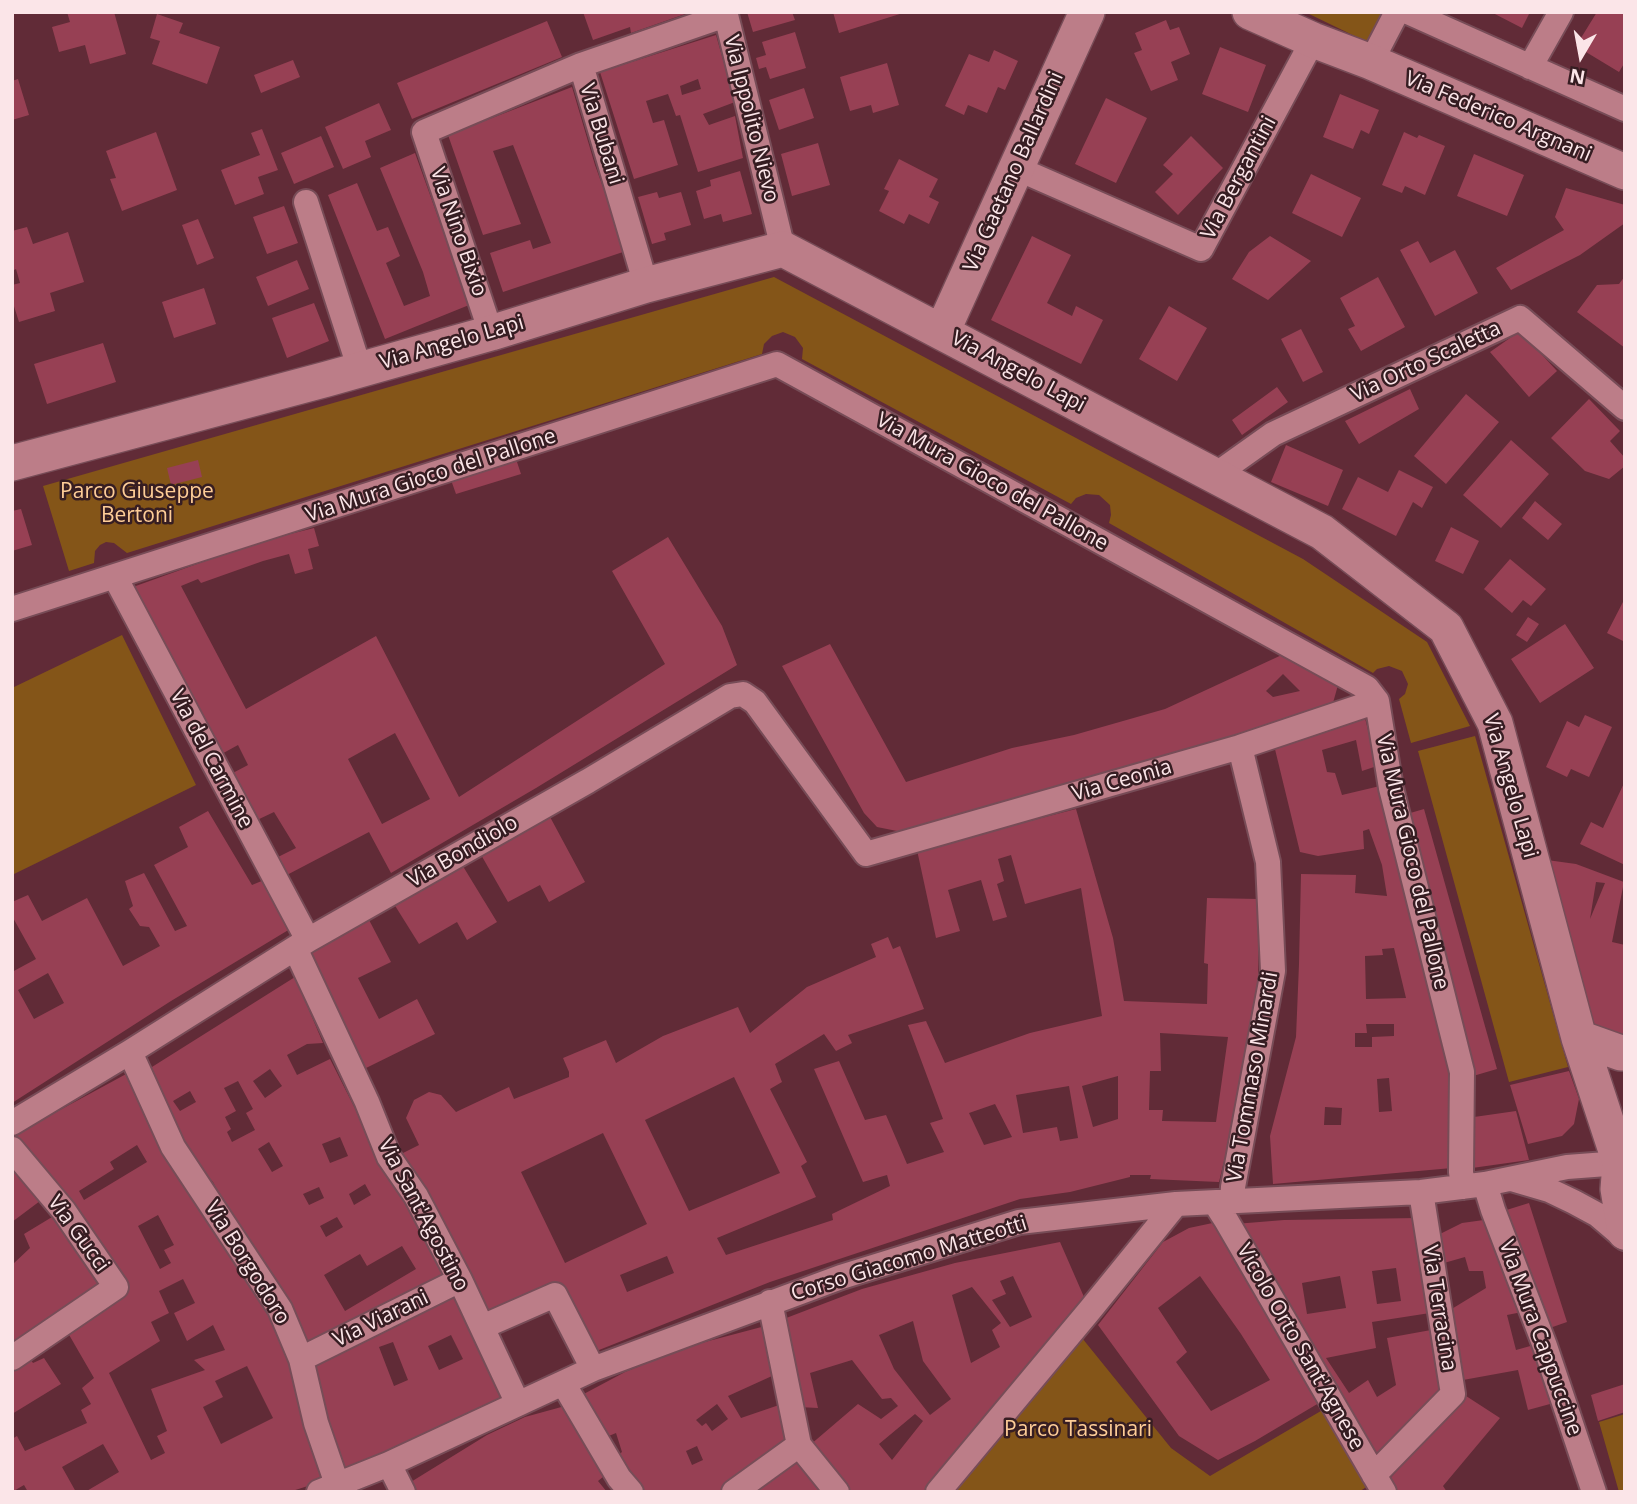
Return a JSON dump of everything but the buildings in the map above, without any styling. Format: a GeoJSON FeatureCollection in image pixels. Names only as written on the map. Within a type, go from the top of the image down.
{"type":"FeatureCollection","features":[{"type":"Feature","properties":{"kind":"street","name":"Via Gaetano Ballardini"},"geometry":{"type":"LineString","coordinates":[[942,332],[1087,12]]}},
{"type":"Feature","properties":{"kind":"street","name":"Via Federico Argnani"},"geometry":{"type":"LineString","coordinates":[[1251,12],[1625,172]]}},
{"type":"Feature","properties":{"kind":"street"},"geometry":{"type":"LineString","coordinates":[[1371,62],[1397,12]]}},
{"type":"Feature","properties":{"kind":"street"},"geometry":{"type":"LineString","coordinates":[[1408,12],[1625,109]]}},
{"type":"Feature","properties":{"kind":"street"},"geometry":{"type":"LineString","coordinates":[[1530,67],[1561,12]]}},
{"type":"Feature","properties":{"kind":"street","name":"Via Ippolito Nievo"},"geometry":{"type":"LineString","coordinates":[[581,65],[726,15],[783,249]]}},
{"type":"Feature","properties":{"kind":"street","name":"Via Bergantini"},"geometry":{"type":"LineString","coordinates":[[1016,168],[1200,249],[1312,40]]}},
{"type":"Feature","properties":{"kind":"street","name":"Via Bubani"},"geometry":{"type":"LineString","coordinates":[[424,132],[581,65],[646,285]]}},
{"type":"Feature","properties":{"kind":"street","name":"Via Nino Bixio"},"geometry":{"type":"LineString","coordinates":[[424,132],[491,332]]}},
{"type":"Feature","properties":{"kind":"street"},"geometry":{"type":"LineString","coordinates":[[306,202],[360,370]]}},
{"type":"Feature","properties":{"kind":"street","name":"Via Angelo Lapi"},"geometry":{"type":"LineString","coordinates":[[12,463],[360,370],[646,285],[783,249],[1322,532],[1446,628],[1495,723],[1579,1038],[1623,1162],[1618,1189],[1625,1232]]}},
{"type":"Feature","properties":{"kind":"street","name":"Via Orto Scaletta"},"geometry":{"type":"LineString","coordinates":[[1214,476],[1273,434],[1520,318],[1625,408]]}},
{"type":"Feature","properties":{"kind":"street","name":"Via Mura Gioco del Pallone"},"geometry":{"type":"LineString","coordinates":[[12,610],[777,364],[1367,688],[1377,701],[1391,788],[1462,1072],[1461,1172],[1474,1186]]}},
{"type":"Feature","properties":{"kind":"street","name":"Via del Carmine"},"geometry":{"type":"LineString","coordinates":[[115,577],[301,944]]}},
{"type":"Feature","properties":{"kind":"street","name":"Via Bondiolo"},"geometry":{"type":"LineString","coordinates":[[12,1123],[301,944],[588,781],[730,695],[743,694],[755,702],[866,854]]}},
{"type":"Feature","properties":{"kind":"street","name":"Via Ceonia"},"geometry":{"type":"LineString","coordinates":[[866,854],[1240,747],[1377,701]]}},
{"type":"Feature","properties":{"kind":"street","name":"Via Tommaso Minardi"},"geometry":{"type":"LineString","coordinates":[[1224,1202],[1233,1187],[1273,971],[1268,862],[1240,747]]}},
{"type":"Feature","properties":{"kind":"street","name":"Via Sant'Agostino"},"geometry":{"type":"LineString","coordinates":[[301,944],[388,1157],[416,1196],[460,1280],[518,1404]]}},
{"type":"Feature","properties":{"kind":"street"},"geometry":{"type":"LineString","coordinates":[[1579,1038],[1625,1053]]}},
{"type":"Feature","properties":{"kind":"street","name":"Via Borgodoro"},"geometry":{"type":"LineString","coordinates":[[130,1052],[173,1147],[280,1309],[301,1359],[328,1488]]}},
{"type":"Feature","properties":{"kind":"street","name":"Via Gucci"},"geometry":{"type":"LineString","coordinates":[[12,1149],[64,1211],[116,1287],[12,1358]]}},
{"type":"Feature","properties":{"kind":"street","name":"Corso Giacomo Matteotti"},"geometry":{"type":"LineString","coordinates":[[328,1488],[389,1464],[593,1369],[841,1277],[1019,1222],[1176,1204],[1421,1192],[1474,1186],[1567,1167],[1623,1162]]}},
{"type":"Feature","properties":{"kind":"street"},"geometry":{"type":"LineString","coordinates":[[1511,1179],[1549,1190],[1574,1202],[1598,1215],[1625,1238]]}},
{"type":"Feature","properties":{"kind":"street","name":"Via Mura Cappuccine"},"geometry":{"type":"LineString","coordinates":[[1474,1186],[1493,1210],[1545,1346],[1594,1492]]}},
{"type":"Feature","properties":{"kind":"street","name":"Via Terracina"},"geometry":{"type":"LineString","coordinates":[[1379,1484],[1453,1395],[1421,1192]]}},
{"type":"Feature","properties":{"kind":"street","name":"Vicolo Orto Sant'Agnese"},"geometry":{"type":"LineString","coordinates":[[1224,1202],[1233,1231],[1379,1484]]}},
{"type":"Feature","properties":{"kind":"street"},"geometry":{"type":"LineString","coordinates":[[938,1492],[1176,1204]]}},
{"type":"Feature","properties":{"kind":"street","name":"Via Viarani"},"geometry":{"type":"LineString","coordinates":[[301,1359],[460,1280]]}},
{"type":"Feature","properties":{"kind":"street"},"geometry":{"type":"LineString","coordinates":[[482,1327],[555,1296],[593,1369]]}},
{"type":"Feature","properties":{"kind":"street"},"geometry":{"type":"LineString","coordinates":[[770,1302],[799,1445],[837,1492]]}},
{"type":"Feature","properties":{"kind":"street"},"geometry":{"type":"LineString","coordinates":[[563,1383],[619,1478],[631,1492]]}},
{"type":"Feature","properties":{"kind":"street"},"geometry":{"type":"LineString","coordinates":[[734,1492],[799,1445]]}},
{"type":"Feature","properties":{"kind":"street"},"geometry":{"type":"LineString","coordinates":[[389,1464],[403,1492]]}},
{"type":"Feature","properties":{"kind":"green space"},"geometry":{"type":"Polygon","coordinates":[[[1305,12],[1383,12],[1367,42],[1305,12]]]}},
{"type":"Feature","properties":{"kind":"green space","name":"Parco Giuseppe Bertoni"},"geometry":{"type":"Polygon","coordinates":[[[774,277],[1303,559],[1427,642],[1470,726],[1411,743],[1399,699],[1405,694],[1408,684],[1402,671],[1389,666],[1373,673],[1109,523],[1110,505],[1099,495],[1086,494],[1076,498],[1071,504],[802,359],[803,348],[795,337],[783,332],[772,336],[764,344],[762,354],[127,553],[114,543],[106,542],[95,551],[94,563],[69,571],[43,486],[774,277]]]}},
{"type":"Feature","properties":{"kind":"green space"},"geometry":{"type":"Polygon","coordinates":[[[122,635],[196,785],[12,875],[12,688],[122,635]]]}},
{"type":"Feature","properties":{"kind":"green space"},"geometry":{"type":"Polygon","coordinates":[[[1475,736],[1568,1067],[1509,1082],[1418,751],[1475,736]]]}},
{"type":"Feature","properties":{"kind":"green space","name":"Parco Tassinari"},"geometry":{"type":"Polygon","coordinates":[[[1078,1333],[1171,1448],[1210,1476],[1326,1408],[1369,1485],[1359,1492],[949,1492],[1078,1333]]]}},
{"type":"Feature","properties":{"kind":"green space"},"geometry":{"type":"Polygon","coordinates":[[[1625,1414],[1625,1492],[1619,1492],[1599,1422],[1625,1414]]]}}]}
